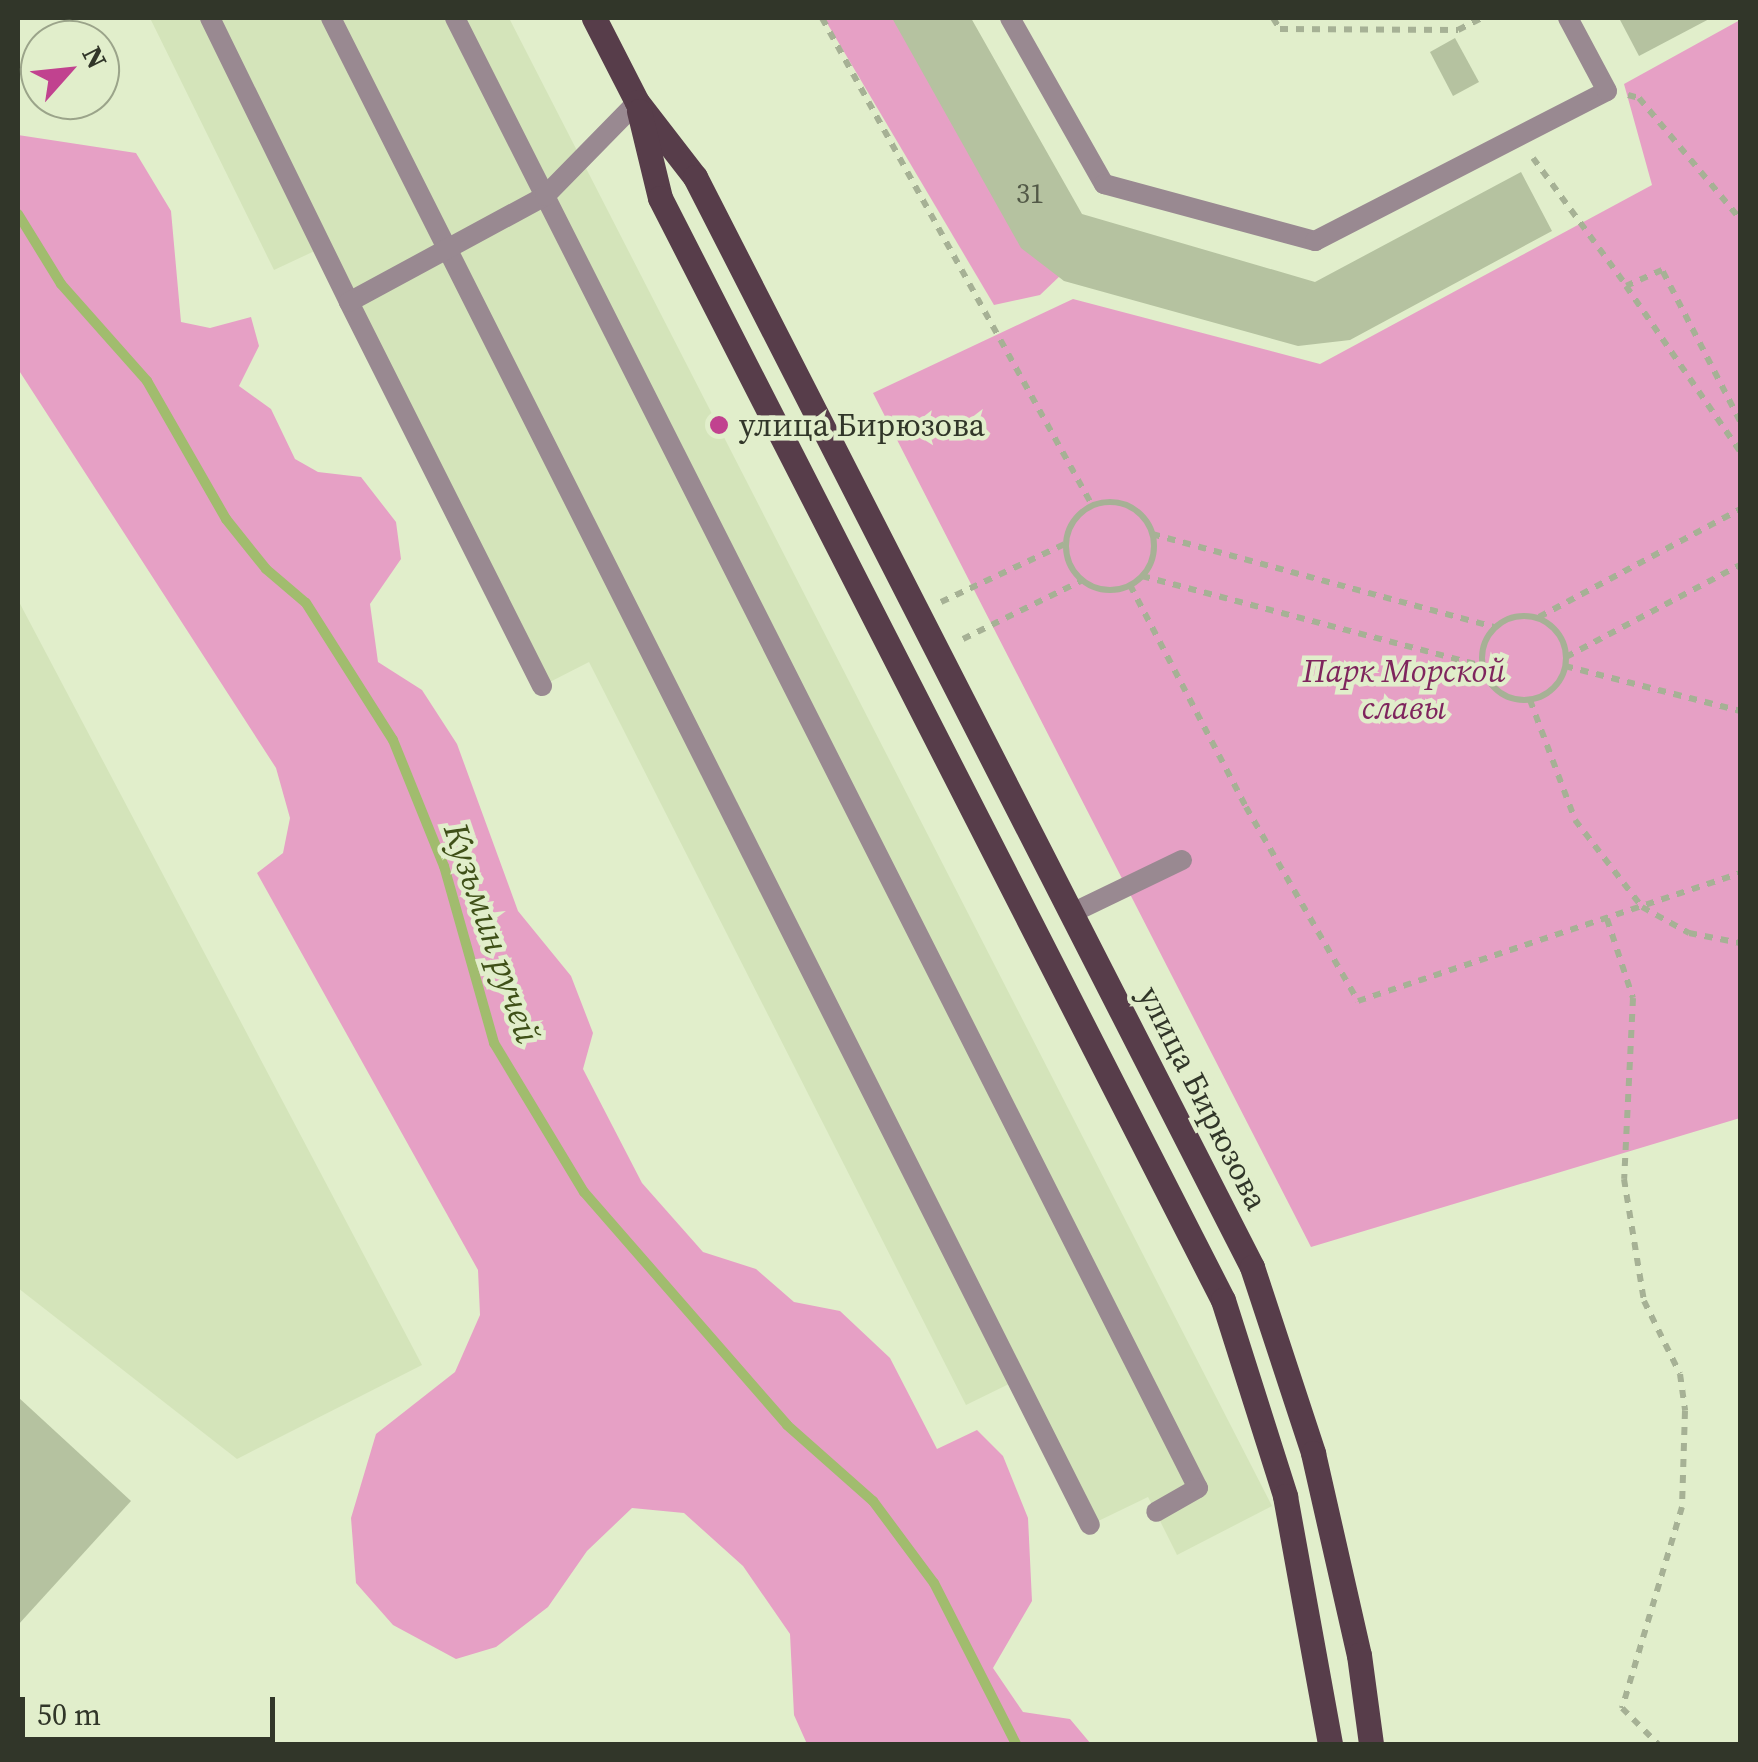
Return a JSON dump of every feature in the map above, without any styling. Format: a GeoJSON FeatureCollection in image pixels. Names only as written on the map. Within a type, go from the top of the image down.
{"type":"FeatureCollection","features":[{"type":"Feature","properties":{"kind":"main road","name":"улица Бирюзова"},"geometry":{"type":"LineString","coordinates":[[594,18],[637,102],[695,177],[1252,1267],[1313,1454],[1359,1655],[1370,1744]]}},
{"type":"Feature","properties":{"kind":"main road","name":"улица Бирюзова"},"geometry":{"type":"LineString","coordinates":[[637,102],[660,198],[1223,1300],[1285,1496],[1330,1744]]}},
{"type":"Feature","properties":{"kind":"lane"},"geometry":{"type":"LineString","coordinates":[[210,18],[542,686]]}},
{"type":"Feature","properties":{"kind":"lane"},"geometry":{"type":"LineString","coordinates":[[331,18],[1090,1525]]}},
{"type":"Feature","properties":{"kind":"lane"},"geometry":{"type":"LineString","coordinates":[[455,18],[1198,1488],[1156,1512]]}},
{"type":"Feature","properties":{"kind":"lane"},"geometry":{"type":"LineString","coordinates":[[1010,18],[1104,184],[1315,242],[1607,91],[1568,18]]}},
{"type":"Feature","properties":{"kind":"lane"},"geometry":{"type":"LineString","coordinates":[[350,302],[545,196],[637,102]]}},
{"type":"Feature","properties":{"kind":"lane"},"geometry":{"type":"LineString","coordinates":[[1072,913],[1182,860]]}},
{"type":"Feature","properties":{"kind":"path"},"geometry":{"type":"LineString","coordinates":[[822,18],[1092,506]]}},
{"type":"Feature","properties":{"kind":"path"},"geometry":{"type":"LineString","coordinates":[[1273,18],[1280,29],[1458,30],[1482,18]]}},
{"type":"Feature","properties":{"kind":"path"},"geometry":{"type":"LineString","coordinates":[[1607,91],[1638,98],[1740,218]]}},
{"type":"Feature","properties":{"kind":"path"},"geometry":{"type":"LineString","coordinates":[[1517,137],[1740,451]]}},
{"type":"Feature","properties":{"kind":"path"},"geometry":{"type":"LineString","coordinates":[[1626,286],[1662,270],[1730,394],[1740,421]]}},
{"type":"Feature","properties":{"kind":"path"},"geometry":{"type":"LineString","coordinates":[[1730,394],[1740,386]]}},
{"type":"Feature","properties":{"kind":"path"},"geometry":{"type":"LineString","coordinates":[[1121,503],[1146,520],[1154,548],[1142,576],[1130,585],[1103,589],[1083,580],[1070,565],[1066,543],[1072,524],[1092,506],[1121,503]]}},
{"type":"Feature","properties":{"kind":"path"},"geometry":{"type":"LineString","coordinates":[[1740,509],[1538,618],[1510,617],[1495,626],[1482,647],[1482,666],[1502,695],[1530,700],[1554,688],[1566,662],[1740,565]]}},
{"type":"Feature","properties":{"kind":"path"},"geometry":{"type":"LineString","coordinates":[[1152,534],[1495,626]]}},
{"type":"Feature","properties":{"kind":"path"},"geometry":{"type":"LineString","coordinates":[[918,613],[1066,543]]}},
{"type":"Feature","properties":{"kind":"path"},"geometry":{"type":"LineString","coordinates":[[1142,576],[1482,666]]}},
{"type":"Feature","properties":{"kind":"path"},"geometry":{"type":"LineString","coordinates":[[936,652],[1083,580]]}},
{"type":"Feature","properties":{"kind":"path"},"geometry":{"type":"LineString","coordinates":[[1130,585],[1246,807],[1358,1001],[1740,873]]}},
{"type":"Feature","properties":{"kind":"path"},"geometry":{"type":"LineString","coordinates":[[1538,618],[1560,635],[1566,662]]}},
{"type":"Feature","properties":{"kind":"path"},"geometry":{"type":"LineString","coordinates":[[1566,662],[1740,711]]}},
{"type":"Feature","properties":{"kind":"path"},"geometry":{"type":"LineString","coordinates":[[1530,700],[1574,820],[1642,907],[1689,933],[1740,943]]}},
{"type":"Feature","properties":{"kind":"path"},"geometry":{"type":"LineString","coordinates":[[1607,919],[1633,998],[1624,1179],[1644,1301],[1680,1374],[1685,1411],[1682,1507],[1622,1708],[1658,1744]]}},
{"type":"Feature","properties":{"kind":"shaded area"},"geometry":{"type":"Polygon","coordinates":[[[150,18],[509,18],[1272,1506],[1177,1555],[1148,1497],[1090,1525],[1015,1381],[966,1405],[589,662],[542,686],[321,248],[274,270],[150,18]]]}},
{"type":"Feature","properties":{"kind":"shaded area"},"geometry":{"type":"Polygon","coordinates":[[[18,600],[422,1365],[237,1459],[18,1288],[18,600]]]}},
{"type":"Feature","properties":{"kind":"green space"},"geometry":{"type":"Polygon","coordinates":[[[824,18],[918,18],[1062,274],[1040,295],[994,305],[824,18]]]}},
{"type":"Feature","properties":{"kind":"green space","name":"Парк Морской славы"},"geometry":{"type":"Polygon","coordinates":[[[1740,20],[1740,1118],[1311,1247],[873,393],[1073,299],[1320,364],[1652,185],[1624,84],[1740,20]]]}},
{"type":"Feature","properties":{"kind":"green space"},"geometry":{"type":"Polygon","coordinates":[[[18,135],[136,153],[171,211],[181,322],[210,328],[251,317],[259,346],[239,386],[271,409],[295,459],[318,472],[361,477],[396,522],[401,559],[370,604],[378,662],[422,690],[457,744],[518,911],[571,976],[593,1033],[583,1069],[642,1183],[703,1252],[756,1269],[794,1302],[840,1311],[890,1358],[937,1449],[977,1430],[1003,1456],[1028,1518],[1032,1601],[993,1668],[1023,1712],[1070,1719],[1091,1744],[807,1744],[794,1715],[790,1634],[743,1566],[684,1513],[632,1508],[587,1551],[548,1607],[496,1647],[456,1659],[393,1625],[356,1583],[351,1518],[376,1434],[455,1372],[480,1315],[478,1270],[257,873],[283,853],[290,818],[276,768],[18,369],[18,135]]]}},
{"type":"Feature","properties":{"kind":"building"},"geometry":{"type":"Polygon","coordinates":[[[892,18],[971,18],[1082,214],[1315,282],[1521,172],[1552,231],[1350,340],[1298,346],[1064,281],[1021,248],[892,18]]]}},
{"type":"Feature","properties":{"kind":"building"},"geometry":{"type":"Polygon","coordinates":[[[1619,18],[1711,18],[1639,56],[1619,18]]]}},
{"type":"Feature","properties":{"kind":"building"},"geometry":{"type":"Polygon","coordinates":[[[1455,38],[1479,82],[1453,96],[1430,52],[1455,38]]]}},
{"type":"Feature","properties":{"kind":"building"},"geometry":{"type":"Polygon","coordinates":[[[18,1397],[131,1501],[18,1625],[18,1397]]]}},
{"type":"Feature","properties":{"kind":"waterway","name":"Кузьмин ручей"},"geometry":{"type":"LineString","coordinates":[[18,214],[61,284],[147,381],[226,519],[266,569],[306,603],[393,740],[444,866],[494,1043],[584,1192],[787,1425],[873,1501],[934,1583],[1016,1744]]}},
{"type":"Feature","properties":{"kind":"place","name":"улица Бирюзова"},"geometry":{"type":"Point","coordinates":[719,425]}}]}
